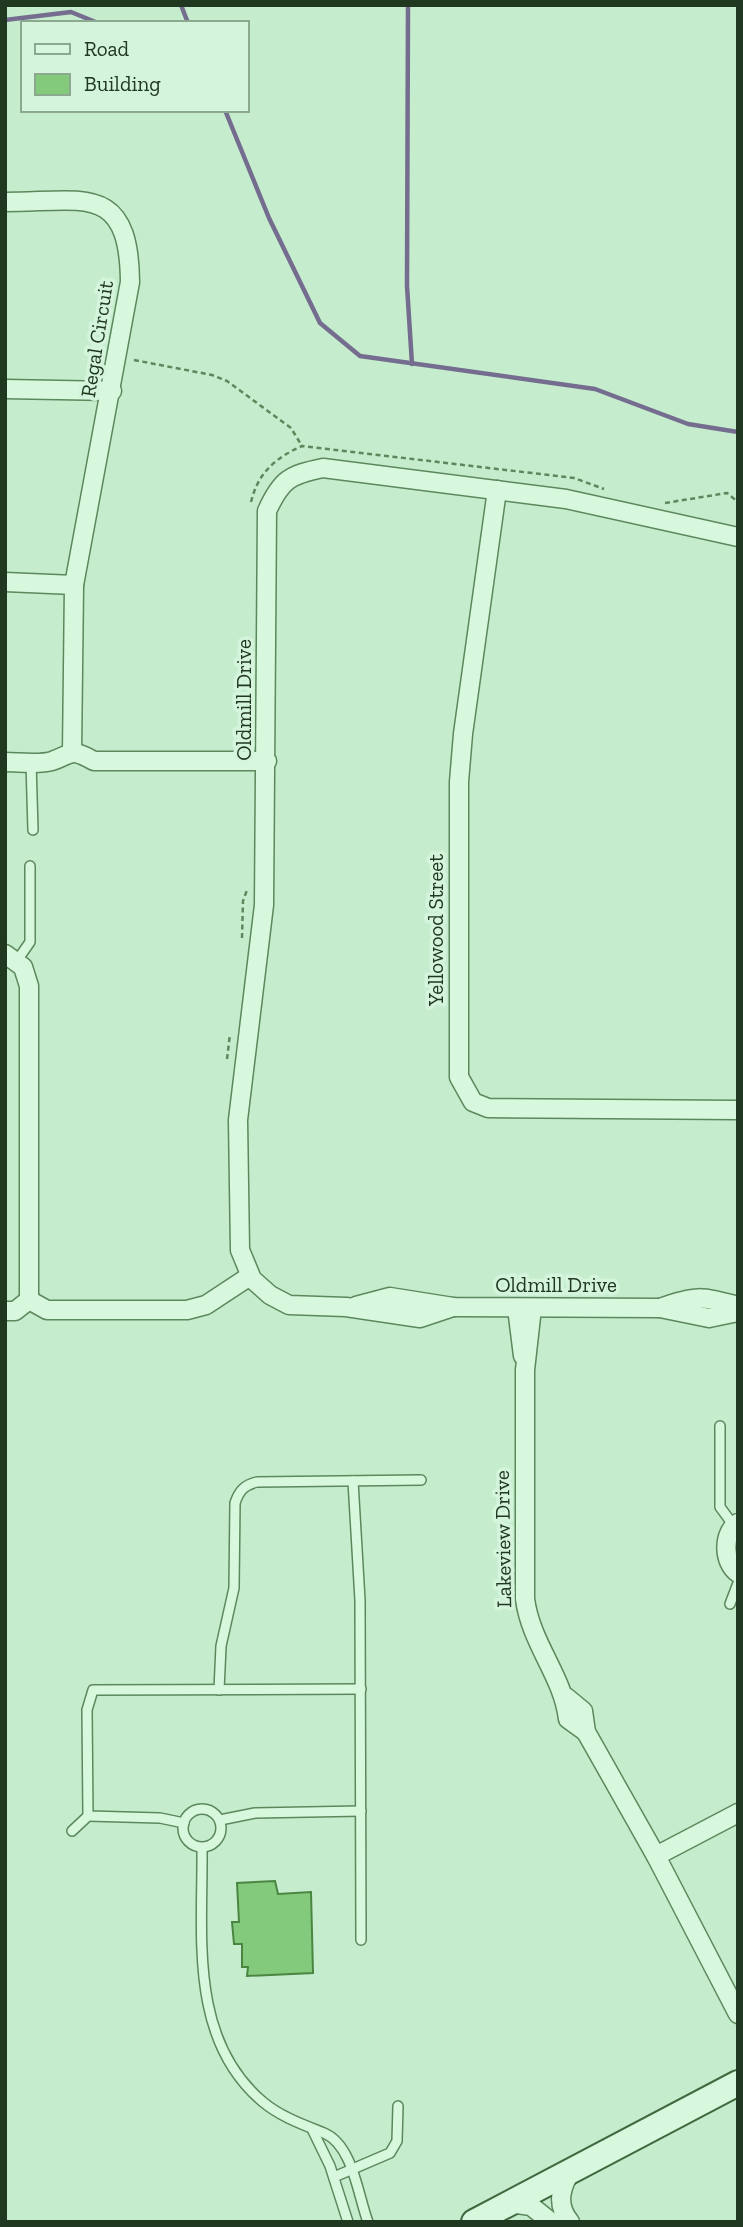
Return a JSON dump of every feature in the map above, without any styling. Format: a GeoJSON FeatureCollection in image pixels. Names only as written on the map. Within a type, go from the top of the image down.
{"type":"FeatureCollection","features":[{"type":"Feature","properties":{"kind":"main road"},"geometry":{"type":"LineString","coordinates":[[474,2222],[738,2083]]}},
{"type":"Feature","properties":{"kind":"street","name":"Regal Circuit"},"geometry":{"type":"LineString","coordinates":[[5,202],[96,202],[119,220],[130,249],[130,282],[118,358],[74,585],[72,753]]}},
{"type":"Feature","properties":{"kind":"street"},"geometry":{"type":"LineString","coordinates":[[5,389],[112,391]]}},
{"type":"Feature","properties":{"kind":"street","name":"Oldmill Drive"},"geometry":{"type":"LineString","coordinates":[[738,537],[566,499],[323,468],[296,473],[278,487],[267,511],[264,905],[238,1120],[238,1239],[250,1276],[270,1295],[289,1305],[346,1307],[420,1318],[453,1307],[660,1308],[709,1318],[738,1312]]}},
{"type":"Feature","properties":{"kind":"street","name":"Yellowood Street"},"geometry":{"type":"LineString","coordinates":[[497,490],[463,734],[459,782],[459,1077],[473,1102],[488,1108],[738,1110]]}},
{"type":"Feature","properties":{"kind":"street"},"geometry":{"type":"LineString","coordinates":[[5,582],[74,585]]}},
{"type":"Feature","properties":{"kind":"street"},"geometry":{"type":"LineString","coordinates":[[5,762],[51,761],[64,753],[79,753],[94,761],[267,761]]}},
{"type":"Feature","properties":{"kind":"street"},"geometry":{"type":"LineString","coordinates":[[11,958],[23,967],[29,986],[29,1300]]}},
{"type":"Feature","properties":{"kind":"street"},"geometry":{"type":"LineString","coordinates":[[29,1300],[47,1310],[187,1310],[206,1305],[250,1276]]}},
{"type":"Feature","properties":{"kind":"street","name":"Oldmill Drive"},"geometry":{"type":"LineString","coordinates":[[660,1308],[682,1298],[695,1297],[738,1306]]}},
{"type":"Feature","properties":{"kind":"street"},"geometry":{"type":"LineString","coordinates":[[5,1311],[15,1311],[29,1300]]}},
{"type":"Feature","properties":{"kind":"street","name":"Lakeview Drive"},"geometry":{"type":"LineString","coordinates":[[525,1308],[525,1599],[533,1634],[566,1698],[583,1711],[586,1732],[656,1856],[737,2011]]}},
{"type":"Feature","properties":{"kind":"street"},"geometry":{"type":"LineString","coordinates":[[736,1524],[728,1535],[727,1557],[732,1569],[738,1573]]}},
{"type":"Feature","properties":{"kind":"street"},"geometry":{"type":"LineString","coordinates":[[656,1856],[738,1813]]}},
{"type":"Feature","properties":{"kind":"street"},"geometry":{"type":"LineString","coordinates":[[715,2095],[738,2072]]}},
{"type":"Feature","properties":{"kind":"street"},"geometry":{"type":"LineString","coordinates":[[570,2222],[564,2213],[560,2194],[573,2168]]}},
{"type":"Feature","properties":{"kind":"street"},"geometry":{"type":"LineString","coordinates":[[506,2203],[531,2206],[551,2222]]}},
{"type":"Feature","properties":{"kind":"lane"},"geometry":{"type":"LineString","coordinates":[[31,762],[33,830]]}},
{"type":"Feature","properties":{"kind":"lane"},"geometry":{"type":"LineString","coordinates":[[11,958],[30,942],[30,866]]}},
{"type":"Feature","properties":{"kind":"lane"},"geometry":{"type":"LineString","coordinates":[[720,1426],[720,1507],[736,1524]]}},
{"type":"Feature","properties":{"kind":"lane"},"geometry":{"type":"LineString","coordinates":[[219,1689],[221,1646],[234,1588],[235,1503],[238,1493],[249,1484],[257,1482],[421,1480]]}},
{"type":"Feature","properties":{"kind":"lane"},"geometry":{"type":"LineString","coordinates":[[353,1481],[360,1600],[361,1940]]}},
{"type":"Feature","properties":{"kind":"lane"},"geometry":{"type":"LineString","coordinates":[[730,1604],[738,1583]]}},
{"type":"Feature","properties":{"kind":"lane"},"geometry":{"type":"LineString","coordinates":[[88,1816],[88,1710],[93,1690],[361,1689]]}},
{"type":"Feature","properties":{"kind":"lane"},"geometry":{"type":"LineString","coordinates":[[202,1808],[214,1812],[220,1820],[219,1839],[202,1848],[188,1841],[184,1823],[190,1813],[202,1808]]}},
{"type":"Feature","properties":{"kind":"lane"},"geometry":{"type":"LineString","coordinates":[[220,1820],[255,1812],[361,1811]]}},
{"type":"Feature","properties":{"kind":"lane"},"geometry":{"type":"LineString","coordinates":[[72,1831],[88,1816],[152,1818],[184,1823]]}},
{"type":"Feature","properties":{"kind":"lane"},"geometry":{"type":"LineString","coordinates":[[202,1848],[202,1970],[205,1996],[215,2034],[234,2070],[252,2092],[270,2107],[313,2132],[325,2134],[334,2140],[351,2170],[368,2222]]}},
{"type":"Feature","properties":{"kind":"lane"},"geometry":{"type":"LineString","coordinates":[[334,2177],[390,2153],[396,2147],[398,2106]]}},
{"type":"Feature","properties":{"kind":"lane"},"geometry":{"type":"LineString","coordinates":[[313,2132],[334,2177],[348,2222]]}},
{"type":"Feature","properties":{"kind":"path"},"geometry":{"type":"LineString","coordinates":[[118,358],[212,375],[227,381],[290,428],[302,446]]}},
{"type":"Feature","properties":{"kind":"path"},"geometry":{"type":"LineString","coordinates":[[251,506],[255,486],[274,462],[302,446],[574,478],[610,491]]}},
{"type":"Feature","properties":{"kind":"path"},"geometry":{"type":"LineString","coordinates":[[659,503],[727,493],[738,502]]}},
{"type":"Feature","properties":{"kind":"path"},"geometry":{"type":"LineString","coordinates":[[243,940],[243,901],[248,886]]}},
{"type":"Feature","properties":{"kind":"path"},"geometry":{"type":"LineString","coordinates":[[227,1064],[232,1025]]}},
{"type":"Feature","properties":{"kind":"building"},"geometry":{"type":"Polygon","coordinates":[[[275,1881],[278,1894],[311,1892],[313,1973],[247,1976],[248,1967],[242,1967],[242,1944],[234,1944],[232,1922],[239,1922],[237,1883],[275,1881]]]}},
{"type":"Feature","properties":{"kind":"waterway"},"geometry":{"type":"LineString","coordinates":[[181,5],[187,21]]}},
{"type":"Feature","properties":{"kind":"waterway"},"geometry":{"type":"LineString","coordinates":[[408,5],[407,286],[412,364]]}},
{"type":"Feature","properties":{"kind":"waterway"},"geometry":{"type":"LineString","coordinates":[[5,20],[71,12],[93,21]]}},
{"type":"Feature","properties":{"kind":"waterway"},"geometry":{"type":"LineString","coordinates":[[226,112],[269,218],[320,323],[360,356],[595,389],[688,424],[738,432]]}}]}
